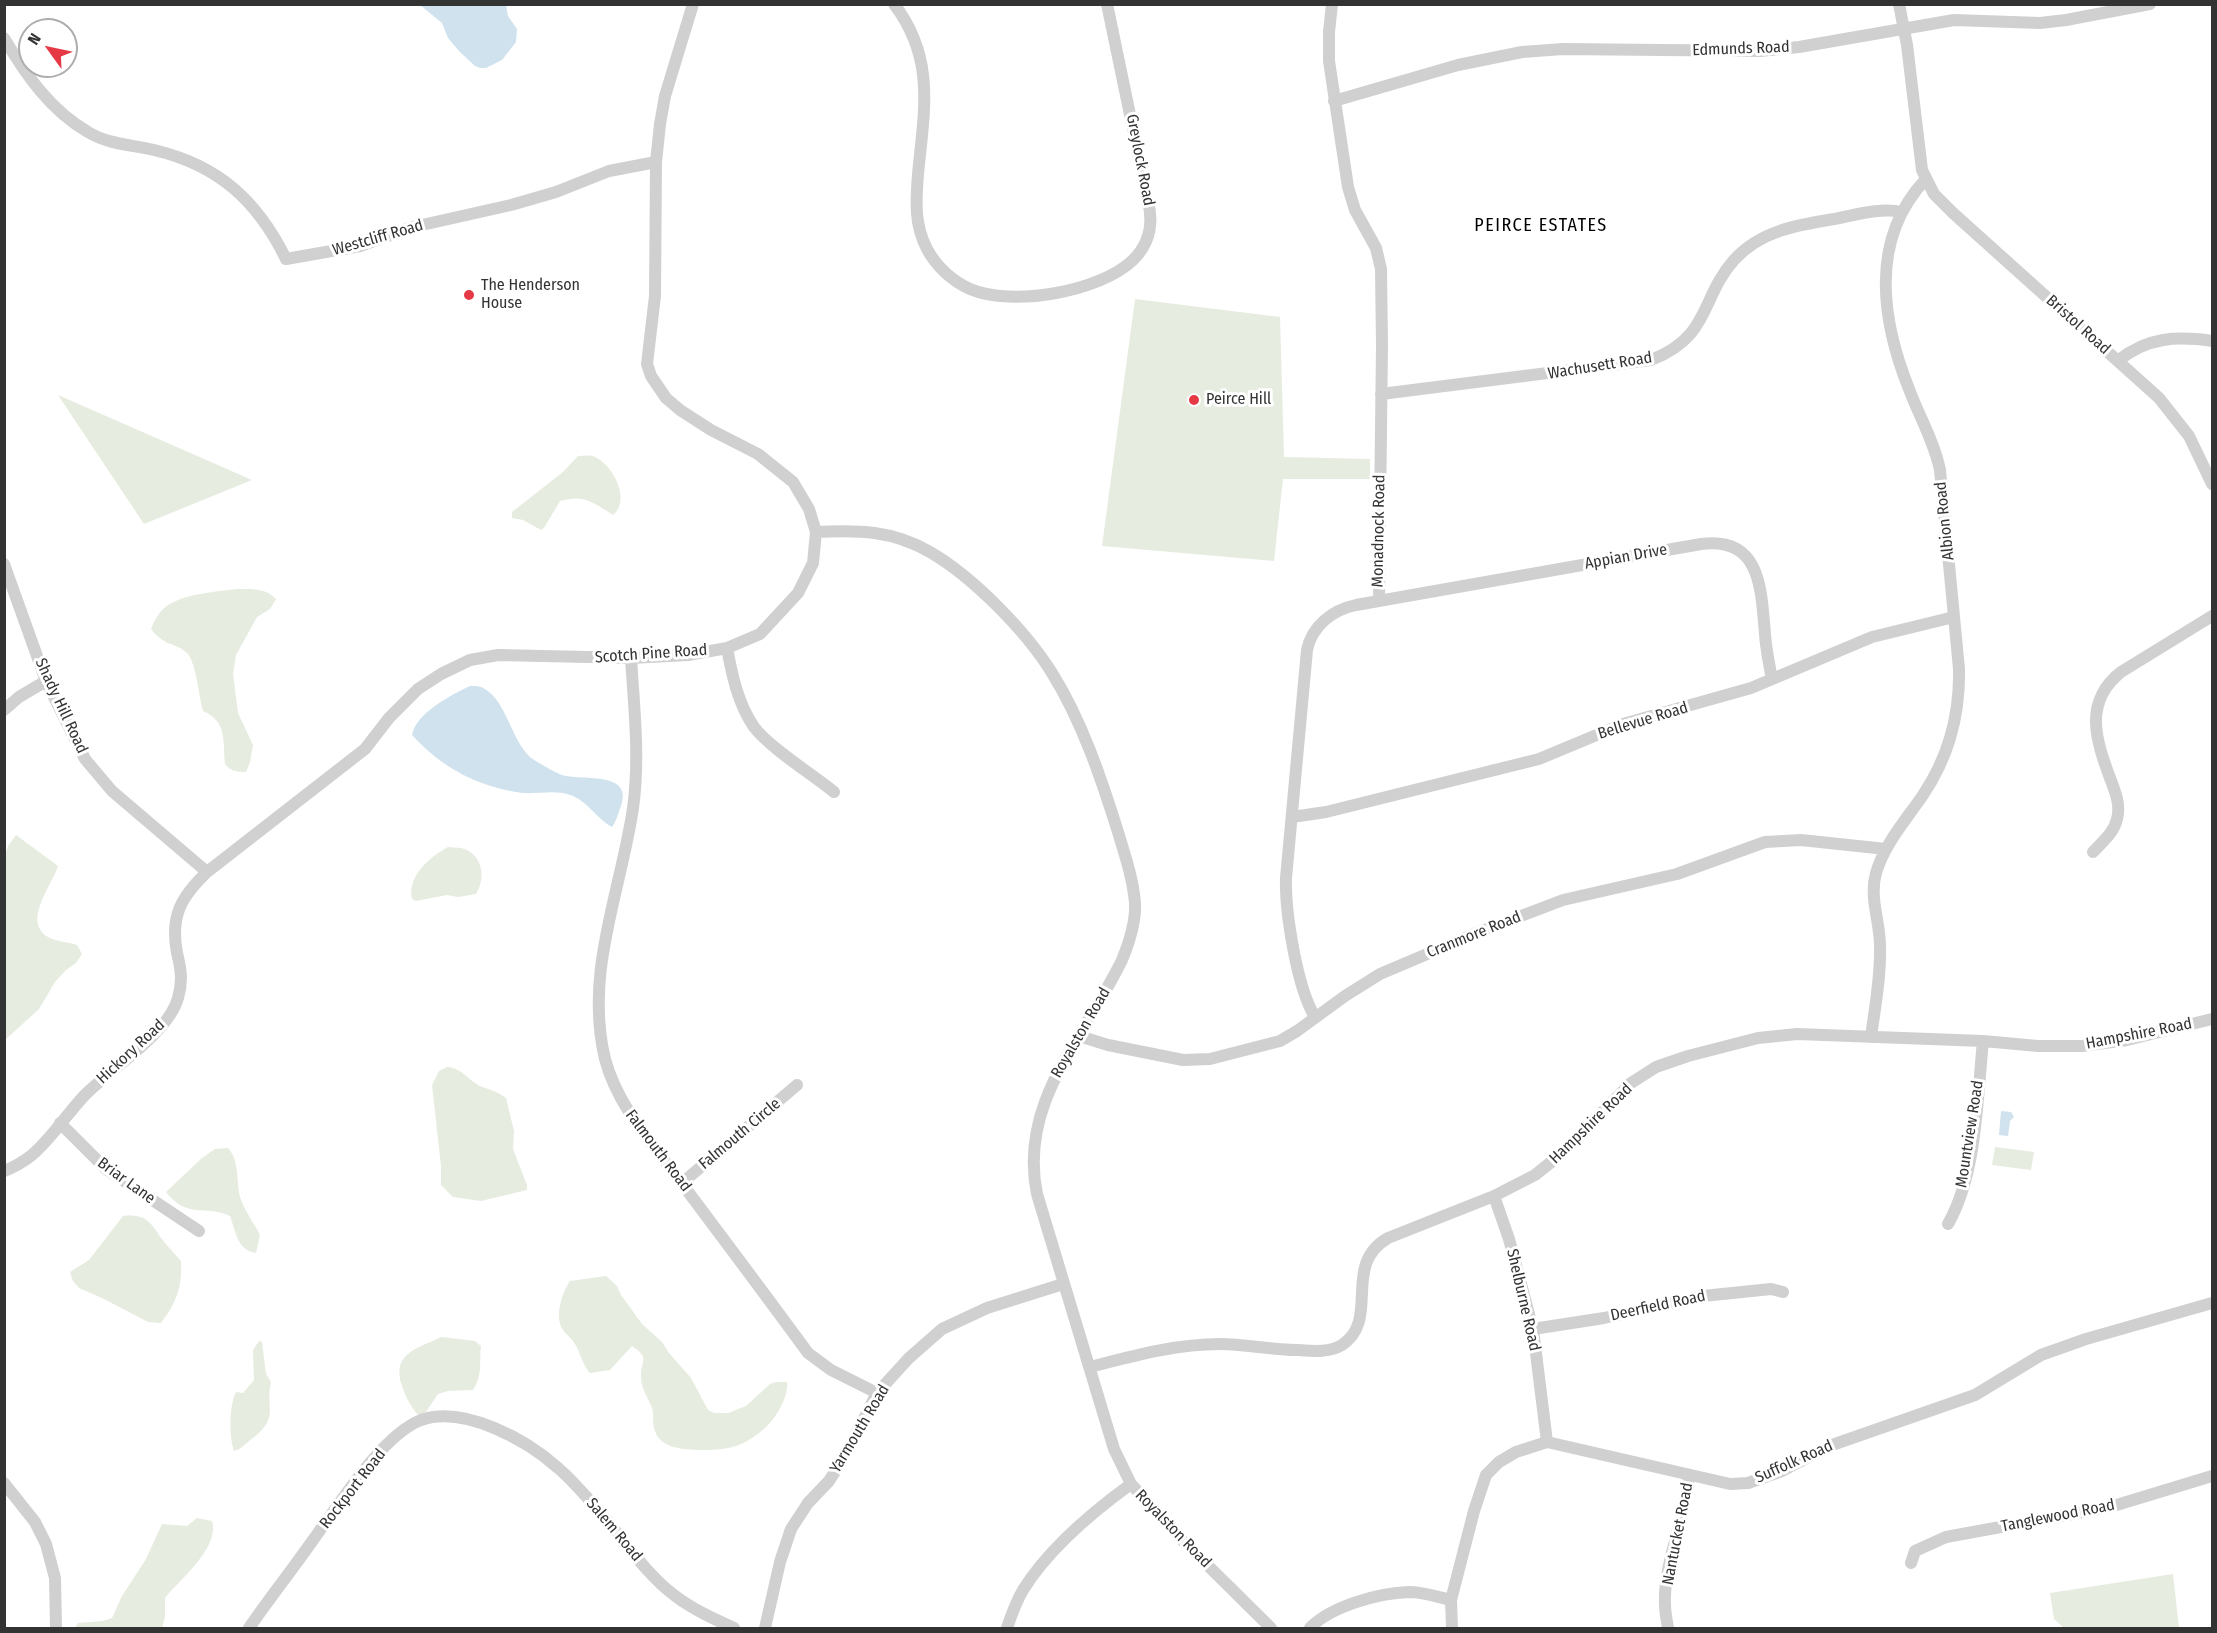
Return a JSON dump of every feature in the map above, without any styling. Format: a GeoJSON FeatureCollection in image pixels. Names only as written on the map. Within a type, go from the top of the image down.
{"type":"FeatureCollection","features":[{"type":"Feature","properties":{"kind":"street","name":"Scotch Pine Road"},"geometry":{"type":"LineString","coordinates":[[207,872],[365,749],[418,689],[441,674],[470,660],[498,655],[631,658],[688,655],[727,648],[760,634],[798,593],[813,563],[816,532],[808,509],[793,482],[758,454],[711,430],[680,410],[666,398],[651,376],[647,364],[655,296],[656,162],[665,96],[693,4]]}},
{"type":"Feature","properties":{"kind":"street","name":"Greylock Road"},"geometry":{"type":"LineString","coordinates":[[894,4],[915,39],[924,69],[925,105],[916,210],[918,225],[926,248],[944,271],[965,286],[990,295],[1025,297],[1064,292],[1114,272],[1131,262],[1150,231],[1151,215],[1107,4]]}},
{"type":"Feature","properties":{"kind":"street","name":"Monadnock Road"},"geometry":{"type":"LineString","coordinates":[[1316,1017],[1303,991],[1286,899],[1286,870],[1310,641],[1318,627],[1336,612],[1351,606],[1379,601],[1382,333],[1379,258],[1351,199],[1334,101],[1328,49],[1332,4]]}},
{"type":"Feature","properties":{"kind":"street"},"geometry":{"type":"LineString","coordinates":[[1899,4],[1925,180]]}},
{"type":"Feature","properties":{"kind":"street","name":"Edmunds Road"},"geometry":{"type":"LineString","coordinates":[[1334,101],[1458,65],[1512,54],[1563,49],[1760,51],[1798,47],[1954,20],[2040,23],[2150,4]]}},
{"type":"Feature","properties":{"kind":"street","name":"Westcliff Road"},"geometry":{"type":"LineString","coordinates":[[4,38],[43,95],[65,117],[90,134],[125,145],[194,161],[223,177],[273,232],[286,259],[360,246],[413,226],[511,205],[556,192],[609,171],[656,162]]}},
{"type":"Feature","properties":{"kind":"street","name":"Albion Road"},"geometry":{"type":"LineString","coordinates":[[1871,1037],[1881,959],[1880,934],[1873,889],[1886,849],[1933,779],[1953,727],[1959,692],[1947,524],[1939,463],[1903,373],[1887,301],[1885,274],[1886,257],[1902,212],[1925,180]]}},
{"type":"Feature","properties":{"kind":"street","name":"Bristol Road"},"geometry":{"type":"LineString","coordinates":[[1925,180],[1947,208],[2152,391],[2176,418],[2197,450],[2212,484]]}},
{"type":"Feature","properties":{"kind":"street","name":"Wachusett Road"},"geometry":{"type":"LineString","coordinates":[[1381,394],[1651,360],[1670,351],[1689,336],[1703,316],[1728,267],[1757,241],[1777,231],[1798,225],[1882,211],[1902,212]]}},
{"type":"Feature","properties":{"kind":"street"},"geometry":{"type":"LineString","coordinates":[[2119,360],[2140,346],[2163,339],[2194,338],[2212,341]]}},
{"type":"Feature","properties":{"kind":"street","name":"Royalston Road"},"geometry":{"type":"LineString","coordinates":[[816,532],[856,530],[894,536],[947,563],[990,599],[1022,633],[1051,672],[1069,702],[1112,814],[1132,881],[1135,905],[1128,946],[1122,960],[1046,1095],[1037,1125],[1033,1150],[1033,1173],[1037,1194],[1114,1449],[1131,1484],[1182,1540],[1271,1629]]}},
{"type":"Feature","properties":{"kind":"street","name":"Appian Drive"},"geometry":{"type":"LineString","coordinates":[[1379,601],[1707,543],[1721,544],[1743,554],[1753,565],[1759,577],[1772,679]]}},
{"type":"Feature","properties":{"kind":"street","name":"Shady Hill Road"},"geometry":{"type":"LineString","coordinates":[[4,564],[46,681],[85,759],[112,791],[207,872]]}},
{"type":"Feature","properties":{"kind":"street"},"geometry":{"type":"LineString","coordinates":[[2093,852],[2114,828],[2118,810],[2115,792],[2096,732],[2097,711],[2102,695],[2112,680],[2126,668],[2212,616]]}},
{"type":"Feature","properties":{"kind":"street","name":"Bellevue Road"},"geometry":{"type":"LineString","coordinates":[[1292,817],[1326,812],[1539,759],[1623,724],[1732,695],[1872,637],[1954,617]]}},
{"type":"Feature","properties":{"kind":"street"},"geometry":{"type":"LineString","coordinates":[[727,648],[734,685],[754,727],[777,749],[834,792]]}},
{"type":"Feature","properties":{"kind":"street","name":"Falmouth Road"},"geometry":{"type":"LineString","coordinates":[[631,658],[636,759],[633,807],[604,941],[600,979],[599,1014],[606,1059],[625,1108],[808,1353],[831,1370],[877,1393]]}},
{"type":"Feature","properties":{"kind":"street"},"geometry":{"type":"LineString","coordinates":[[4,711],[19,697],[46,681]]}},
{"type":"Feature","properties":{"kind":"street","name":"Cranmore Road"},"geometry":{"type":"LineString","coordinates":[[1079,1035],[1108,1045],[1195,1061],[1218,1057],[1280,1041],[1292,1035],[1353,990],[1389,969],[1563,900],[1677,874],[1765,842],[1801,840],[1886,849]]}},
{"type":"Feature","properties":{"kind":"street","name":"Hickory Road"},"geometry":{"type":"LineString","coordinates":[[4,1170],[16,1166],[34,1153],[85,1095],[149,1039],[168,1018],[178,1000],[183,977],[177,950],[176,920],[185,895],[207,872]]}},
{"type":"Feature","properties":{"kind":"street","name":"Hampshire Road"},"geometry":{"type":"LineString","coordinates":[[1090,1367],[1163,1349],[1192,1346],[1232,1344],[1273,1350],[1322,1351],[1346,1342],[1359,1321],[1364,1265],[1375,1247],[1389,1238],[1517,1185],[1547,1166],[1625,1088],[1663,1064],[1688,1056],[1774,1036],[1797,1034],[1983,1041],[2038,1046],[2082,1046],[2127,1040],[2212,1019]]}},
{"type":"Feature","properties":{"kind":"street","name":"Mountview Road"},"geometry":{"type":"LineString","coordinates":[[1947,1224],[1958,1207],[1970,1158],[1983,1041]]}},
{"type":"Feature","properties":{"kind":"street","name":"Falmouth Circle"},"geometry":{"type":"LineString","coordinates":[[681,1183],[797,1085]]}},
{"type":"Feature","properties":{"kind":"street","name":"Briar Lane"},"geometry":{"type":"LineString","coordinates":[[60,1123],[106,1169],[199,1231]]}},
{"type":"Feature","properties":{"kind":"street","name":"Shelburne Road"},"geometry":{"type":"LineString","coordinates":[[1494,1196],[1509,1239],[1533,1329],[1547,1442]]}},
{"type":"Feature","properties":{"kind":"street","name":"Yarmouth Road"},"geometry":{"type":"LineString","coordinates":[[765,1629],[780,1562],[791,1529],[808,1503],[829,1481],[845,1456],[877,1393],[909,1358],[942,1329],[987,1308],[1064,1284]]}},
{"type":"Feature","properties":{"kind":"street","name":"Deerfield Road"},"geometry":{"type":"LineString","coordinates":[[1533,1329],[1604,1318],[1703,1296],[1771,1289],[1783,1292]]}},
{"type":"Feature","properties":{"kind":"street","name":"Suffolk Road"},"geometry":{"type":"LineString","coordinates":[[1547,1442],[1730,1484],[1748,1483],[1782,1471],[1832,1444],[1975,1395],[2041,1355],[2086,1339],[2212,1303]]}},
{"type":"Feature","properties":{"kind":"street","name":"Rockport Road"},"geometry":{"type":"LineString","coordinates":[[249,1629],[350,1491],[385,1446],[405,1428],[423,1419],[450,1416],[482,1423],[495,1429]]}},
{"type":"Feature","properties":{"kind":"street","name":"Salem Road"},"geometry":{"type":"LineString","coordinates":[[495,1429],[558,1467],[595,1507],[639,1561],[671,1592],[734,1629]]}},
{"type":"Feature","properties":{"kind":"street"},"geometry":{"type":"LineString","coordinates":[[1452,1629],[1451,1600],[1471,1520],[1486,1475],[1499,1462],[1516,1452],[1547,1442]]}},
{"type":"Feature","properties":{"kind":"street","name":"Nantucket Road"},"geometry":{"type":"LineString","coordinates":[[1668,1629],[1665,1604],[1669,1571],[1688,1491],[1689,1475]]}},
{"type":"Feature","properties":{"kind":"street","name":"Tanglewood Road"},"geometry":{"type":"LineString","coordinates":[[1911,1563],[1915,1551],[1946,1537],[2110,1507],[2212,1476]]}},
{"type":"Feature","properties":{"kind":"street"},"geometry":{"type":"LineString","coordinates":[[4,1482],[35,1522],[46,1544],[55,1578],[56,1629]]}},
{"type":"Feature","properties":{"kind":"street"},"geometry":{"type":"LineString","coordinates":[[1007,1629],[1022,1592],[1042,1563],[1103,1504],[1131,1484]]}},
{"type":"Feature","properties":{"kind":"street"},"geometry":{"type":"LineString","coordinates":[[1310,1629],[1317,1621],[1341,1608],[1371,1598],[1410,1592],[1451,1600]]}},
{"type":"Feature","properties":{"kind":"shaded area","name":"Peirce Hill"},"geometry":{"type":"Polygon","coordinates":[[[1135,299],[1280,317],[1284,457],[1370,459],[1370,479],[1283,479],[1274,561],[1102,546],[1135,299]]]}},
{"type":"Feature","properties":{"kind":"shaded area"},"geometry":{"type":"Polygon","coordinates":[[[58,395],[252,480],[144,524],[58,395]]]}},
{"type":"Feature","properties":{"kind":"shaded area"},"geometry":{"type":"Polygon","coordinates":[[[578,456],[593,456],[607,466],[613,474],[621,500],[613,515],[588,500],[575,498],[560,501],[541,530],[523,520],[512,518],[512,512],[563,472],[578,456]]]}},
{"type":"Feature","properties":{"kind":"shaded area"},"geometry":{"type":"Polygon","coordinates":[[[238,589],[263,591],[276,599],[270,609],[257,617],[236,655],[233,674],[238,713],[253,745],[246,772],[234,771],[225,764],[220,726],[211,715],[203,711],[195,670],[189,656],[181,649],[164,641],[151,629],[162,610],[176,601],[202,594],[238,589]]]}},
{"type":"Feature","properties":{"kind":"shaded area"},"geometry":{"type":"Polygon","coordinates":[[[16,835],[58,866],[38,913],[38,923],[42,931],[50,938],[77,945],[82,954],[76,963],[55,982],[39,1009],[5,1040],[5,855],[16,835]]]}},
{"type":"Feature","properties":{"kind":"shaded area"},"geometry":{"type":"Polygon","coordinates":[[[448,847],[465,849],[473,854],[480,864],[482,876],[476,894],[458,897],[447,895],[416,901],[412,899],[411,891],[416,875],[427,862],[448,847]]]}},
{"type":"Feature","properties":{"kind":"shaded area"},"geometry":{"type":"Polygon","coordinates":[[[447,1067],[461,1072],[476,1084],[506,1098],[514,1131],[513,1149],[527,1190],[481,1201],[453,1197],[441,1185],[432,1085],[439,1071],[447,1067]]]}},
{"type":"Feature","properties":{"kind":"shaded area"},"geometry":{"type":"Polygon","coordinates":[[[1995,1147],[2034,1152],[2031,1170],[1992,1165],[1995,1147]]]}},
{"type":"Feature","properties":{"kind":"shaded area"},"geometry":{"type":"Polygon","coordinates":[[[228,1148],[236,1165],[240,1197],[260,1235],[256,1253],[241,1244],[230,1216],[213,1211],[189,1209],[174,1201],[166,1192],[202,1158],[215,1149],[228,1148]]]}},
{"type":"Feature","properties":{"kind":"shaded area"},"geometry":{"type":"Polygon","coordinates":[[[123,1216],[144,1218],[181,1261],[181,1278],[177,1294],[171,1309],[161,1323],[148,1322],[79,1288],[73,1281],[70,1272],[89,1260],[123,1216]]]}},
{"type":"Feature","properties":{"kind":"shaded area"},"geometry":{"type":"Polygon","coordinates":[[[606,1276],[617,1286],[642,1324],[662,1342],[691,1378],[708,1410],[714,1413],[728,1413],[746,1406],[770,1384],[787,1382],[784,1400],[770,1423],[751,1439],[729,1448],[689,1450],[662,1442],[655,1431],[652,1408],[642,1385],[643,1357],[641,1354],[632,1346],[610,1370],[590,1373],[574,1342],[560,1324],[560,1305],[570,1281],[606,1276]]]}},
{"type":"Feature","properties":{"kind":"shaded area"},"geometry":{"type":"Polygon","coordinates":[[[441,1337],[475,1341],[481,1346],[478,1379],[473,1390],[448,1391],[438,1394],[426,1412],[418,1415],[404,1390],[400,1366],[403,1359],[415,1349],[441,1337]]]}},
{"type":"Feature","properties":{"kind":"shaded area"},"geometry":{"type":"Polygon","coordinates":[[[259,1341],[262,1342],[266,1374],[271,1382],[269,1418],[261,1431],[234,1451],[231,1429],[232,1405],[236,1392],[243,1393],[254,1380],[253,1350],[259,1341]]]}},
{"type":"Feature","properties":{"kind":"shaded area"},"geometry":{"type":"Polygon","coordinates":[[[197,1518],[212,1521],[213,1531],[210,1542],[197,1562],[165,1598],[165,1617],[162,1628],[75,1628],[78,1623],[112,1618],[122,1596],[146,1559],[162,1524],[187,1526],[197,1518]]]}},
{"type":"Feature","properties":{"kind":"shaded area"},"geometry":{"type":"Polygon","coordinates":[[[2173,1574],[2179,1628],[2064,1628],[2054,1619],[2050,1593],[2173,1574]]]}},
{"type":"Feature","properties":{"kind":"water"},"geometry":{"type":"Polygon","coordinates":[[[420,5],[506,5],[508,16],[517,29],[516,42],[502,60],[486,68],[480,68],[459,51],[448,38],[442,23],[420,5]]]}},
{"type":"Feature","properties":{"kind":"water"},"geometry":{"type":"Polygon","coordinates":[[[470,686],[479,686],[491,693],[503,710],[523,750],[532,759],[562,775],[603,779],[620,787],[623,795],[621,806],[612,827],[573,796],[555,792],[523,793],[476,781],[448,766],[412,735],[420,719],[427,712],[470,686]]]}},
{"type":"Feature","properties":{"kind":"water"},"geometry":{"type":"Polygon","coordinates":[[[2001,1111],[2011,1112],[2014,1117],[2010,1121],[2008,1136],[1999,1135],[2001,1111]]]}},
{"type":"Feature","properties":{"kind":"place","name":"The Henderson House"},"geometry":{"type":"Point","coordinates":[469,295]}},
{"type":"Feature","properties":{"kind":"place","name":"Peirce Hill"},"geometry":{"type":"Point","coordinates":[1194,400]}},
{"type":"Feature","properties":{"kind":"district","name":"PEIRCE ESTATES"},"geometry":{"type":"Point","coordinates":[1541,226]}}]}
